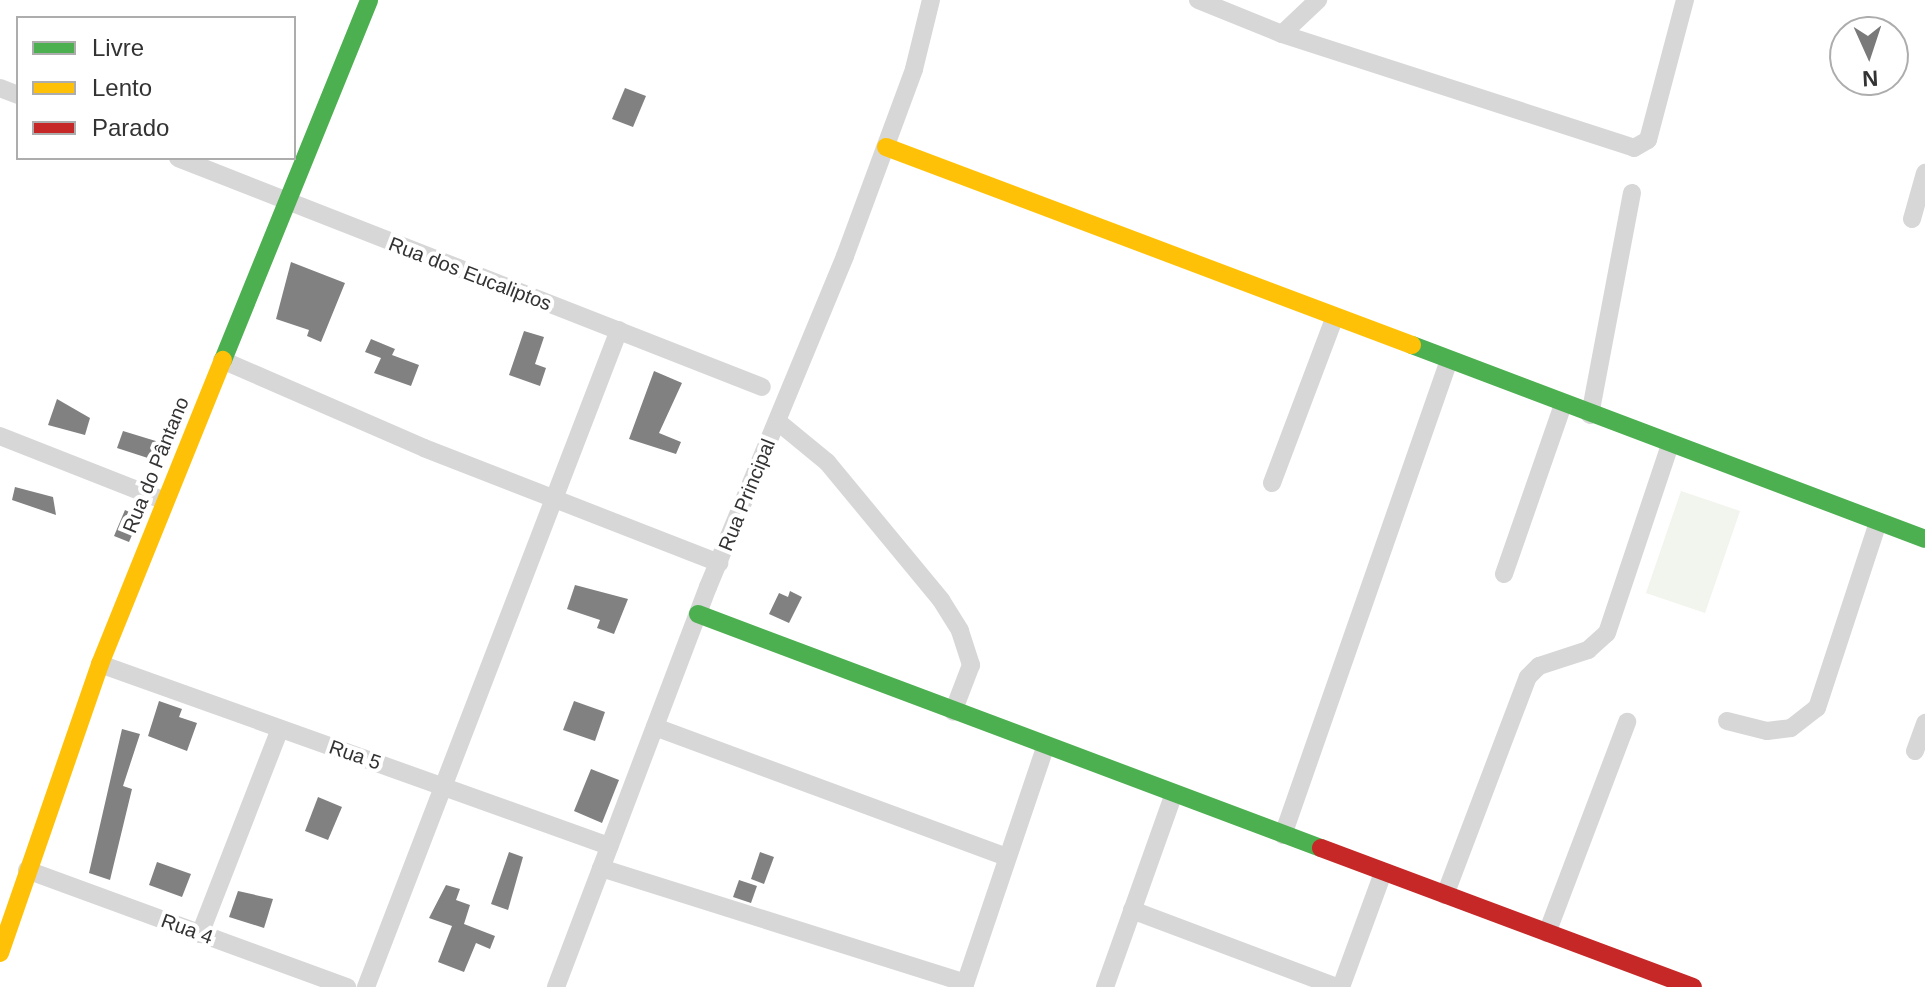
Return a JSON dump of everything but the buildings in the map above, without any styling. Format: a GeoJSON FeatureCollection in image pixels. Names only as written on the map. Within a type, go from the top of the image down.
{"type":"FeatureCollection","features":[{"type":"Feature","properties":{"kind":"street","name":"Rua do Pântano"},"geometry":{"type":"LineString","coordinates":[[0,953],[100,664],[369,0]]}},
{"type":"Feature","properties":{"kind":"street","name":"Rua Principal"},"geometry":{"type":"LineString","coordinates":[[556,987],[698,614],[796,377],[886,147],[931,0]]}},
{"type":"Feature","properties":{"kind":"street"},"geometry":{"type":"LineString","coordinates":[[1198,0],[1282,34],[1634,148],[1648,140],[1685,0]]}},
{"type":"Feature","properties":{"kind":"street"},"geometry":{"type":"LineString","coordinates":[[1282,34],[1318,0]]}},
{"type":"Feature","properties":{"kind":"street"},"geometry":{"type":"LineString","coordinates":[[886,147],[1448,363],[1925,539]]}},
{"type":"Feature","properties":{"kind":"street","name":"Rua dos Eucaliptos"},"geometry":{"type":"LineString","coordinates":[[183,160],[286,204],[762,387]]}},
{"type":"Feature","properties":{"kind":"street"},"geometry":{"type":"LineString","coordinates":[[1912,219],[1925,173]]}},
{"type":"Feature","properties":{"kind":"street"},"geometry":{"type":"LineString","coordinates":[[1590,415],[1632,193]]}},
{"type":"Feature","properties":{"kind":"street"},"geometry":{"type":"LineString","coordinates":[[1272,483],[1334,319]]}},
{"type":"Feature","properties":{"kind":"street"},"geometry":{"type":"LineString","coordinates":[[366,987],[447,787],[619,330]]}},
{"type":"Feature","properties":{"kind":"street"},"geometry":{"type":"LineString","coordinates":[[222,360],[424,448],[719,563]]}},
{"type":"Feature","properties":{"kind":"street"},"geometry":{"type":"LineString","coordinates":[[1283,835],[1448,363]]}},
{"type":"Feature","properties":{"kind":"street"},"geometry":{"type":"LineString","coordinates":[[796,377],[762,387],[779,416],[827,462],[960,631],[971,665],[953,712]]}},
{"type":"Feature","properties":{"kind":"street"},"geometry":{"type":"LineString","coordinates":[[1504,574],[1563,405]]}},
{"type":"Feature","properties":{"kind":"street"},"geometry":{"type":"LineString","coordinates":[[0,436],[165,501]]}},
{"type":"Feature","properties":{"kind":"street"},"geometry":{"type":"LineString","coordinates":[[1445,895],[1528,677],[1539,666],[1588,650],[1607,633],[1670,445]]}},
{"type":"Feature","properties":{"kind":"street"},"geometry":{"type":"LineString","coordinates":[[1727,721],[1767,731],[1791,728],[1817,708],[1878,522]]}},
{"type":"Feature","properties":{"kind":"street"},"geometry":{"type":"LineString","coordinates":[[698,614],[1173,796],[1693,987]]}},
{"type":"Feature","properties":{"kind":"street","name":"Rua 5"},"geometry":{"type":"LineString","coordinates":[[100,664],[609,846]]}},
{"type":"Feature","properties":{"kind":"street"},"geometry":{"type":"LineString","coordinates":[[1547,933],[1627,722]]}},
{"type":"Feature","properties":{"kind":"street"},"geometry":{"type":"LineString","coordinates":[[1915,751],[1925,723]]}},
{"type":"Feature","properties":{"kind":"street"},"geometry":{"type":"LineString","coordinates":[[655,727],[1004,856]]}},
{"type":"Feature","properties":{"kind":"street"},"geometry":{"type":"LineString","coordinates":[[200,934],[280,729]]}},
{"type":"Feature","properties":{"kind":"street"},"geometry":{"type":"LineString","coordinates":[[601,868],[964,985],[1004,856],[1045,748]]}},
{"type":"Feature","properties":{"kind":"street"},"geometry":{"type":"LineString","coordinates":[[1105,987],[1173,796]]}},
{"type":"Feature","properties":{"kind":"street","name":"Rua 4"},"geometry":{"type":"LineString","coordinates":[[27,870],[347,987]]}},
{"type":"Feature","properties":{"kind":"street"},"geometry":{"type":"LineString","coordinates":[[1132,910],[1339,987],[1383,873]]}},
{"type":"Feature","properties":{"kind":"shaded area"},"geometry":{"type":"Polygon","coordinates":[[[1681,491],[1740,511],[1705,613],[1646,593],[1681,491]]]}},
{"type":"Feature","properties":{"kind":"traffic: fast"},"geometry":{"type":"LineString","coordinates":[[223,360],[369,0]]}},
{"type":"Feature","properties":{"kind":"traffic: fast"},"geometry":{"type":"LineString","coordinates":[[1412,345],[1925,539]]}},
{"type":"Feature","properties":{"kind":"traffic: fast"},"geometry":{"type":"LineString","coordinates":[[698,614],[1321,848]]}},
{"type":"Feature","properties":{"kind":"traffic: slow"},"geometry":{"type":"LineString","coordinates":[[886,147],[1412,345]]}},
{"type":"Feature","properties":{"kind":"traffic: slow"},"geometry":{"type":"LineString","coordinates":[[0,953],[100,664],[223,360]]}},
{"type":"Feature","properties":{"kind":"traffic: jam"},"geometry":{"type":"LineString","coordinates":[[1321,848],[1693,987]]}}]}
